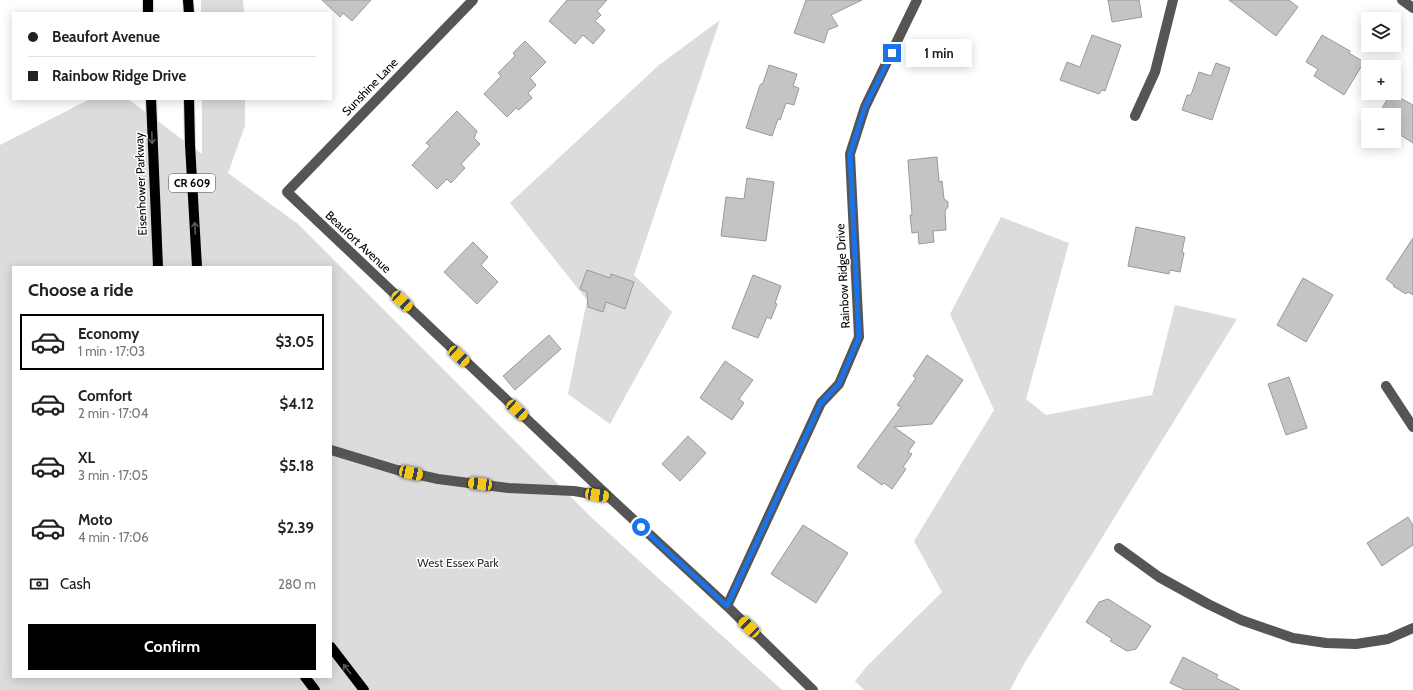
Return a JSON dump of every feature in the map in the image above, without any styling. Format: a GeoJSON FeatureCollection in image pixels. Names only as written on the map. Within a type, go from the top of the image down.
{"type":"FeatureCollection","features":[{"type":"Feature","properties":{"kind":"main road"},"geometry":{"type":"LineString","coordinates":[[148,0],[148,12]]}},
{"type":"Feature","properties":{"kind":"main road"},"geometry":{"type":"LineString","coordinates":[[188,0],[188,12]]}},
{"type":"Feature","properties":{"kind":"main road","name":"Eisenhower Parkway"},"geometry":{"type":"LineString","coordinates":[[151,100],[158,266]]}},
{"type":"Feature","properties":{"kind":"main road","name":"CR 609"},"geometry":{"type":"LineString","coordinates":[[189,100],[197,266]]}},
{"type":"Feature","properties":{"kind":"main road"},"geometry":{"type":"LineString","coordinates":[[332,648],[364,690]]}},
{"type":"Feature","properties":{"kind":"main road"},"geometry":{"type":"LineString","coordinates":[[306,678],[315,690]]}},
{"type":"Feature","properties":{"kind":"street","name":"Sunshine Lane"},"geometry":{"type":"LineString","coordinates":[[286,192],[473,0]]}},
{"type":"Feature","properties":{"kind":"street","name":"Rainbow Ridge Drive"},"geometry":{"type":"LineString","coordinates":[[727,606],[821,403],[839,384],[859,337],[850,154],[865,107],[917,0]]}},
{"type":"Feature","properties":{"kind":"street"},"geometry":{"type":"LineString","coordinates":[[1135,116],[1155,72],[1174,0]]}},
{"type":"Feature","properties":{"kind":"street"},"geometry":{"type":"LineString","coordinates":[[1402,0],[1413,8]]}},
{"type":"Feature","properties":{"kind":"street","name":"Beaufort Avenue"},"geometry":{"type":"LineString","coordinates":[[286,192],[609,497],[727,606],[813,690]]}},
{"type":"Feature","properties":{"kind":"street"},"geometry":{"type":"LineString","coordinates":[[1386,386],[1413,427]]}},
{"type":"Feature","properties":{"kind":"street"},"geometry":{"type":"LineString","coordinates":[[332,450],[397,470],[438,479],[508,488],[574,491],[609,497]]}},
{"type":"Feature","properties":{"kind":"street"},"geometry":{"type":"LineString","coordinates":[[1119,548],[1159,577],[1208,604],[1241,620],[1293,638],[1326,643],[1356,644],[1388,639],[1413,628]]}},
{"type":"Feature","properties":{"kind":"green space"},"geometry":{"type":"Polygon","coordinates":[[[201,0],[243,0],[244,12],[201,12],[201,0]]]}},
{"type":"Feature","properties":{"kind":"green space"},"geometry":{"type":"Polygon","coordinates":[[[720,20],[634,275],[672,312],[610,424],[568,394],[587,300],[510,203],[659,65],[720,20]]]}},
{"type":"Feature","properties":{"kind":"green space","name":"West Essex Park"},"geometry":{"type":"Polygon","coordinates":[[[88,100],[129,100],[202,154],[202,100],[245,100],[245,126],[228,173],[298,224],[592,518],[782,690],[0,690],[0,145],[88,100]]]}},
{"type":"Feature","properties":{"kind":"green space"},"geometry":{"type":"Polygon","coordinates":[[[1001,217],[1069,243],[1026,399],[1046,415],[1152,395],[1175,305],[1237,319],[1024,664],[1010,690],[864,690],[855,681],[868,665],[942,592],[914,541],[994,410],[950,314],[1001,217]]]}},
{"type":"Feature","properties":{"kind":"building"},"geometry":{"type":"Polygon","coordinates":[[[322,0],[371,0],[352,21],[343,13],[340,17],[322,0]]]}},
{"type":"Feature","properties":{"kind":"building"},"geometry":{"type":"Polygon","coordinates":[[[567,0],[607,0],[597,11],[601,15],[595,21],[605,30],[593,44],[583,35],[575,44],[549,21],[567,0]]]}},
{"type":"Feature","properties":{"kind":"building"},"geometry":{"type":"Polygon","coordinates":[[[806,0],[862,0],[831,15],[838,26],[828,30],[824,43],[794,33],[806,0]]]}},
{"type":"Feature","properties":{"kind":"building"},"geometry":{"type":"Polygon","coordinates":[[[1108,0],[1139,0],[1142,17],[1112,22],[1108,0]]]}},
{"type":"Feature","properties":{"kind":"building"},"geometry":{"type":"Polygon","coordinates":[[[1229,0],[1289,0],[1298,7],[1276,36],[1229,0]]]}},
{"type":"Feature","properties":{"kind":"building"},"geometry":{"type":"Polygon","coordinates":[[[1092,35],[1121,45],[1105,91],[1102,90],[1099,94],[1060,80],[1067,62],[1080,67],[1092,35]]]}},
{"type":"Feature","properties":{"kind":"building"},"geometry":{"type":"Polygon","coordinates":[[[1322,35],[1350,51],[1349,53],[1361,60],[1361,67],[1344,95],[1314,76],[1318,69],[1306,62],[1322,35]]]}},
{"type":"Feature","properties":{"kind":"building"},"geometry":{"type":"Polygon","coordinates":[[[525,41],[546,62],[530,78],[536,85],[528,93],[532,98],[519,110],[516,108],[507,117],[484,94],[501,76],[498,73],[515,56],[513,53],[525,41]]]}},
{"type":"Feature","properties":{"kind":"building"},"geometry":{"type":"Polygon","coordinates":[[[1216,63],[1230,68],[1212,120],[1182,110],[1187,95],[1191,95],[1199,72],[1211,76],[1216,63]]]}},
{"type":"Feature","properties":{"kind":"building"},"geometry":{"type":"Polygon","coordinates":[[[769,65],[797,74],[793,86],[799,88],[794,105],[786,103],[772,136],[746,128],[760,85],[763,83],[769,65]]]}},
{"type":"Feature","properties":{"kind":"building"},"geometry":{"type":"Polygon","coordinates":[[[1401,98],[1413,105],[1413,143],[1401,135],[1401,108],[1382,108],[1387,100],[1401,100],[1401,98]]]}},
{"type":"Feature","properties":{"kind":"building"},"geometry":{"type":"Polygon","coordinates":[[[457,111],[477,131],[474,138],[480,144],[461,164],[465,168],[451,183],[447,179],[437,189],[412,165],[430,146],[426,143],[457,111]]]}},
{"type":"Feature","properties":{"kind":"building"},"geometry":{"type":"Polygon","coordinates":[[[937,157],[939,182],[942,181],[944,199],[948,202],[948,207],[945,211],[946,230],[933,231],[934,242],[919,244],[918,232],[912,233],[908,160],[937,157]]]}},
{"type":"Feature","properties":{"kind":"building"},"geometry":{"type":"Polygon","coordinates":[[[747,178],[774,182],[766,241],[721,236],[726,197],[744,199],[747,178]]]}},
{"type":"Feature","properties":{"kind":"building"},"geometry":{"type":"Polygon","coordinates":[[[1136,227],[1185,237],[1182,252],[1184,253],[1180,272],[1170,270],[1169,274],[1128,266],[1136,227]]]}},
{"type":"Feature","properties":{"kind":"building"},"geometry":{"type":"Polygon","coordinates":[[[1413,238],[1413,295],[1408,292],[1406,294],[1393,286],[1394,285],[1386,279],[1413,238]]]}},
{"type":"Feature","properties":{"kind":"building"},"geometry":{"type":"Polygon","coordinates":[[[473,242],[488,257],[481,265],[498,282],[477,304],[444,272],[473,242]]]}},
{"type":"Feature","properties":{"kind":"building"},"geometry":{"type":"Polygon","coordinates":[[[587,270],[610,278],[611,274],[634,282],[625,309],[606,302],[603,312],[588,307],[587,292],[580,289],[587,270]]]}},
{"type":"Feature","properties":{"kind":"building"},"geometry":{"type":"Polygon","coordinates":[[[753,275],[781,286],[775,303],[777,304],[771,319],[767,317],[758,338],[732,328],[753,275]]]}},
{"type":"Feature","properties":{"kind":"building"},"geometry":{"type":"Polygon","coordinates":[[[1303,278],[1333,295],[1306,342],[1277,325],[1303,278]]]}},
{"type":"Feature","properties":{"kind":"building"},"geometry":{"type":"Polygon","coordinates":[[[549,335],[561,349],[515,390],[503,376],[549,335]]]}},
{"type":"Feature","properties":{"kind":"building"},"geometry":{"type":"Polygon","coordinates":[[[927,355],[963,380],[932,424],[894,427],[915,442],[908,452],[912,454],[903,467],[906,469],[892,489],[884,483],[882,485],[857,467],[901,407],[897,405],[916,378],[913,376],[927,355]]]}},
{"type":"Feature","properties":{"kind":"building"},"geometry":{"type":"Polygon","coordinates":[[[725,361],[753,380],[739,399],[744,403],[732,420],[700,398],[725,361]]]}},
{"type":"Feature","properties":{"kind":"building"},"geometry":{"type":"Polygon","coordinates":[[[1289,377],[1307,428],[1286,435],[1268,384],[1289,377]]]}},
{"type":"Feature","properties":{"kind":"building"},"geometry":{"type":"Polygon","coordinates":[[[688,436],[706,453],[680,481],[662,464],[688,436]]]}},
{"type":"Feature","properties":{"kind":"building"},"geometry":{"type":"Polygon","coordinates":[[[1408,517],[1413,525],[1413,545],[1382,566],[1367,543],[1408,517]]]}},
{"type":"Feature","properties":{"kind":"building"},"geometry":{"type":"Polygon","coordinates":[[[803,525],[848,553],[816,603],[771,574],[803,525]]]}},
{"type":"Feature","properties":{"kind":"building"},"geometry":{"type":"Polygon","coordinates":[[[1108,599],[1151,626],[1136,649],[1127,651],[1110,641],[1112,639],[1086,622],[1099,602],[1108,599]]]}},
{"type":"Feature","properties":{"kind":"building"},"geometry":{"type":"Polygon","coordinates":[[[1183,657],[1218,675],[1216,678],[1240,690],[1185,690],[1170,683],[1183,657]]]}},
{"type":"Feature","properties":{"kind":"route"},"geometry":{"type":"LineString","coordinates":[[641,527],[727,606],[821,403],[839,384],[859,337],[850,154],[865,107],[892,53]]}}]}
